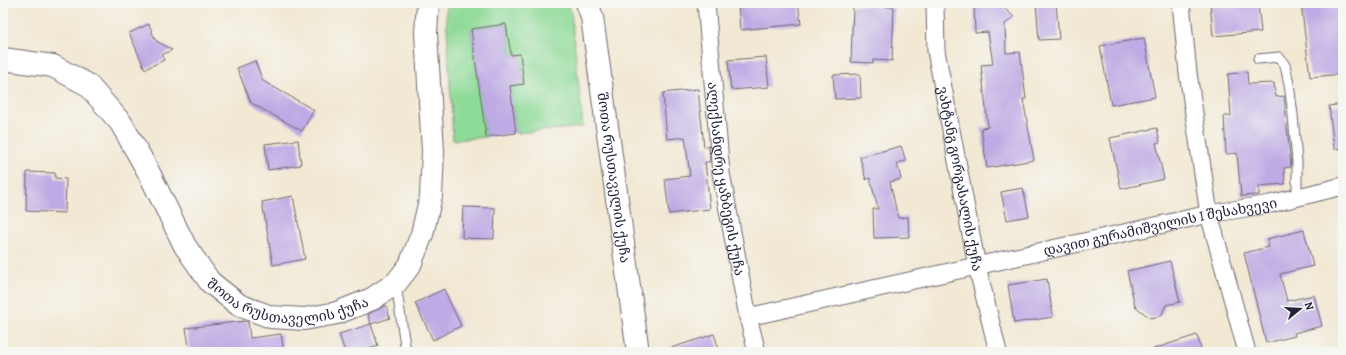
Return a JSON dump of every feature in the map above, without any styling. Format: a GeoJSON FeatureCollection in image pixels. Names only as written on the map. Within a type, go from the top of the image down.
{"type":"FeatureCollection","features":[{"type":"Feature","properties":{"kind":"main road","name":"შოთა რუსთაველის ქუჩა"},"geometry":{"type":"LineString","coordinates":[[3,59],[53,66],[88,85],[122,123],[148,171],[185,246],[210,282],[239,305],[271,317],[304,319],[337,313],[372,299],[396,283],[410,265],[422,234],[431,196],[433,151],[426,33],[428,3]]}},
{"type":"Feature","properties":{"kind":"main road","name":"შოთა რუსთაველის ქუჩა"},"geometry":{"type":"LineString","coordinates":[[587,3],[593,25],[638,352]]}},
{"type":"Feature","properties":{"kind":"street","name":"ალექსანდრე ყაზბეგის ქუჩა"},"geometry":{"type":"LineString","coordinates":[[706,3],[721,173],[748,317],[757,352]]}},
{"type":"Feature","properties":{"kind":"street","name":"ვახტანგ გორგასალის ქუჩა"},"geometry":{"type":"LineString","coordinates":[[934,3],[936,51],[977,266],[998,352]]}},
{"type":"Feature","properties":{"kind":"street"},"geometry":{"type":"LineString","coordinates":[[1181,3],[1188,73],[1209,214],[1247,352]]}},
{"type":"Feature","properties":{"kind":"street","name":"დავით გურამიშვილის I შესახვევი"},"geometry":{"type":"LineString","coordinates":[[748,317],[1209,214],[1270,204],[1343,186]]}},
{"type":"Feature","properties":{"kind":"lane"},"geometry":{"type":"LineString","coordinates":[[1258,59],[1279,57],[1285,65],[1293,115],[1297,161],[1296,197]]}},
{"type":"Feature","properties":{"kind":"lane"},"geometry":{"type":"LineString","coordinates":[[396,283],[406,352]]}},
{"type":"Feature","properties":{"kind":"green space"},"geometry":{"type":"Polygon","coordinates":[[[449,3],[565,3],[571,11],[583,127],[516,133],[510,86],[524,84],[520,54],[511,55],[506,24],[471,29],[486,137],[453,140],[446,11],[449,3]]]}},
{"type":"Feature","properties":{"kind":"building"},"geometry":{"type":"Polygon","coordinates":[[[738,3],[798,3],[801,24],[740,30],[738,3]]]}},
{"type":"Feature","properties":{"kind":"building"},"geometry":{"type":"Polygon","coordinates":[[[974,3],[1005,3],[1005,9],[1014,17],[1005,24],[1006,53],[1020,52],[1026,99],[1023,99],[1034,160],[987,168],[981,128],[988,127],[981,65],[993,64],[988,32],[975,33],[974,3]]]}},
{"type":"Feature","properties":{"kind":"building"},"geometry":{"type":"Polygon","coordinates":[[[1036,3],[1056,3],[1059,39],[1039,40],[1036,3]]]}},
{"type":"Feature","properties":{"kind":"building"},"geometry":{"type":"Polygon","coordinates":[[[1210,3],[1258,3],[1261,32],[1213,36],[1210,3]]]}},
{"type":"Feature","properties":{"kind":"building"},"geometry":{"type":"Polygon","coordinates":[[[1301,3],[1343,3],[1343,74],[1310,77],[1301,3]]]}},
{"type":"Feature","properties":{"kind":"building"},"geometry":{"type":"Polygon","coordinates":[[[853,5],[894,7],[892,61],[873,60],[873,63],[851,62],[853,5]]]}},
{"type":"Feature","properties":{"kind":"building"},"geometry":{"type":"Polygon","coordinates":[[[149,24],[155,40],[172,50],[162,55],[164,60],[145,69],[129,33],[149,24]]]}},
{"type":"Feature","properties":{"kind":"building"},"geometry":{"type":"Polygon","coordinates":[[[506,24],[511,55],[520,54],[524,84],[510,86],[516,133],[486,137],[471,29],[506,24]]]}},
{"type":"Feature","properties":{"kind":"building"},"geometry":{"type":"Polygon","coordinates":[[[1144,38],[1155,97],[1111,105],[1100,46],[1144,38]]]}},
{"type":"Feature","properties":{"kind":"building"},"geometry":{"type":"Polygon","coordinates":[[[766,57],[769,87],[731,90],[728,60],[766,57]]]}},
{"type":"Feature","properties":{"kind":"building"},"geometry":{"type":"Polygon","coordinates":[[[255,61],[263,81],[314,110],[302,131],[251,103],[237,68],[255,61]]]}},
{"type":"Feature","properties":{"kind":"building"},"geometry":{"type":"Polygon","coordinates":[[[1247,72],[1248,84],[1274,83],[1276,97],[1284,96],[1291,167],[1284,168],[1285,184],[1259,186],[1259,195],[1241,196],[1237,153],[1226,154],[1224,116],[1231,116],[1228,74],[1247,72]]]}},
{"type":"Feature","properties":{"kind":"building"},"geometry":{"type":"Polygon","coordinates":[[[860,74],[861,98],[835,99],[833,75],[860,74]]]}},
{"type":"Feature","properties":{"kind":"building"},"geometry":{"type":"Polygon","coordinates":[[[698,89],[704,147],[709,146],[710,162],[705,162],[710,209],[669,214],[665,179],[690,176],[685,137],[667,139],[663,93],[698,89]]]}},
{"type":"Feature","properties":{"kind":"building"},"geometry":{"type":"Polygon","coordinates":[[[1343,104],[1343,148],[1334,149],[1329,106],[1343,104]]]}},
{"type":"Feature","properties":{"kind":"building"},"geometry":{"type":"Polygon","coordinates":[[[1157,128],[1160,142],[1156,143],[1164,179],[1121,189],[1110,138],[1157,128]]]}},
{"type":"Feature","properties":{"kind":"building"},"geometry":{"type":"Polygon","coordinates":[[[298,140],[301,165],[268,170],[265,144],[298,140]]]}},
{"type":"Feature","properties":{"kind":"building"},"geometry":{"type":"Polygon","coordinates":[[[901,146],[906,161],[897,163],[901,179],[890,182],[898,218],[908,217],[909,237],[874,238],[873,209],[878,209],[870,178],[866,180],[860,157],[901,146]]]}},
{"type":"Feature","properties":{"kind":"building"},"geometry":{"type":"Polygon","coordinates":[[[27,172],[55,173],[55,178],[66,179],[65,213],[26,211],[27,172]]]}},
{"type":"Feature","properties":{"kind":"building"},"geometry":{"type":"Polygon","coordinates":[[[1023,188],[1029,216],[1007,220],[1001,192],[1023,188]]]}},
{"type":"Feature","properties":{"kind":"building"},"geometry":{"type":"Polygon","coordinates":[[[293,196],[305,259],[273,265],[262,202],[293,196]]]}},
{"type":"Feature","properties":{"kind":"building"},"geometry":{"type":"Polygon","coordinates":[[[463,207],[495,208],[494,239],[462,238],[463,207]]]}},
{"type":"Feature","properties":{"kind":"building"},"geometry":{"type":"Polygon","coordinates":[[[1304,230],[1313,266],[1280,274],[1287,301],[1314,295],[1322,326],[1294,333],[1295,336],[1266,343],[1244,253],[1269,247],[1267,239],[1304,230]]]}},
{"type":"Feature","properties":{"kind":"building"},"geometry":{"type":"Polygon","coordinates":[[[1170,261],[1180,302],[1166,305],[1161,316],[1150,318],[1135,306],[1127,271],[1170,261]]]}},
{"type":"Feature","properties":{"kind":"building"},"geometry":{"type":"Polygon","coordinates":[[[1047,279],[1053,317],[1014,323],[1008,285],[1047,279]]]}},
{"type":"Feature","properties":{"kind":"building"},"geometry":{"type":"Polygon","coordinates":[[[444,289],[461,326],[433,340],[415,303],[444,289]]]}},
{"type":"Feature","properties":{"kind":"building"},"geometry":{"type":"Polygon","coordinates":[[[386,305],[390,318],[371,324],[368,314],[386,305]]]}},
{"type":"Feature","properties":{"kind":"building"},"geometry":{"type":"Polygon","coordinates":[[[245,321],[248,322],[250,338],[281,334],[284,352],[190,352],[186,328],[245,321]]]}},
{"type":"Feature","properties":{"kind":"building"},"geometry":{"type":"Polygon","coordinates":[[[371,324],[378,346],[359,352],[345,352],[339,334],[371,324]]]}},
{"type":"Feature","properties":{"kind":"building"},"geometry":{"type":"Polygon","coordinates":[[[714,334],[720,352],[669,352],[668,349],[714,334]]]}},
{"type":"Feature","properties":{"kind":"building"},"geometry":{"type":"Polygon","coordinates":[[[1197,335],[1202,352],[1154,352],[1153,349],[1197,335]]]}}]}
